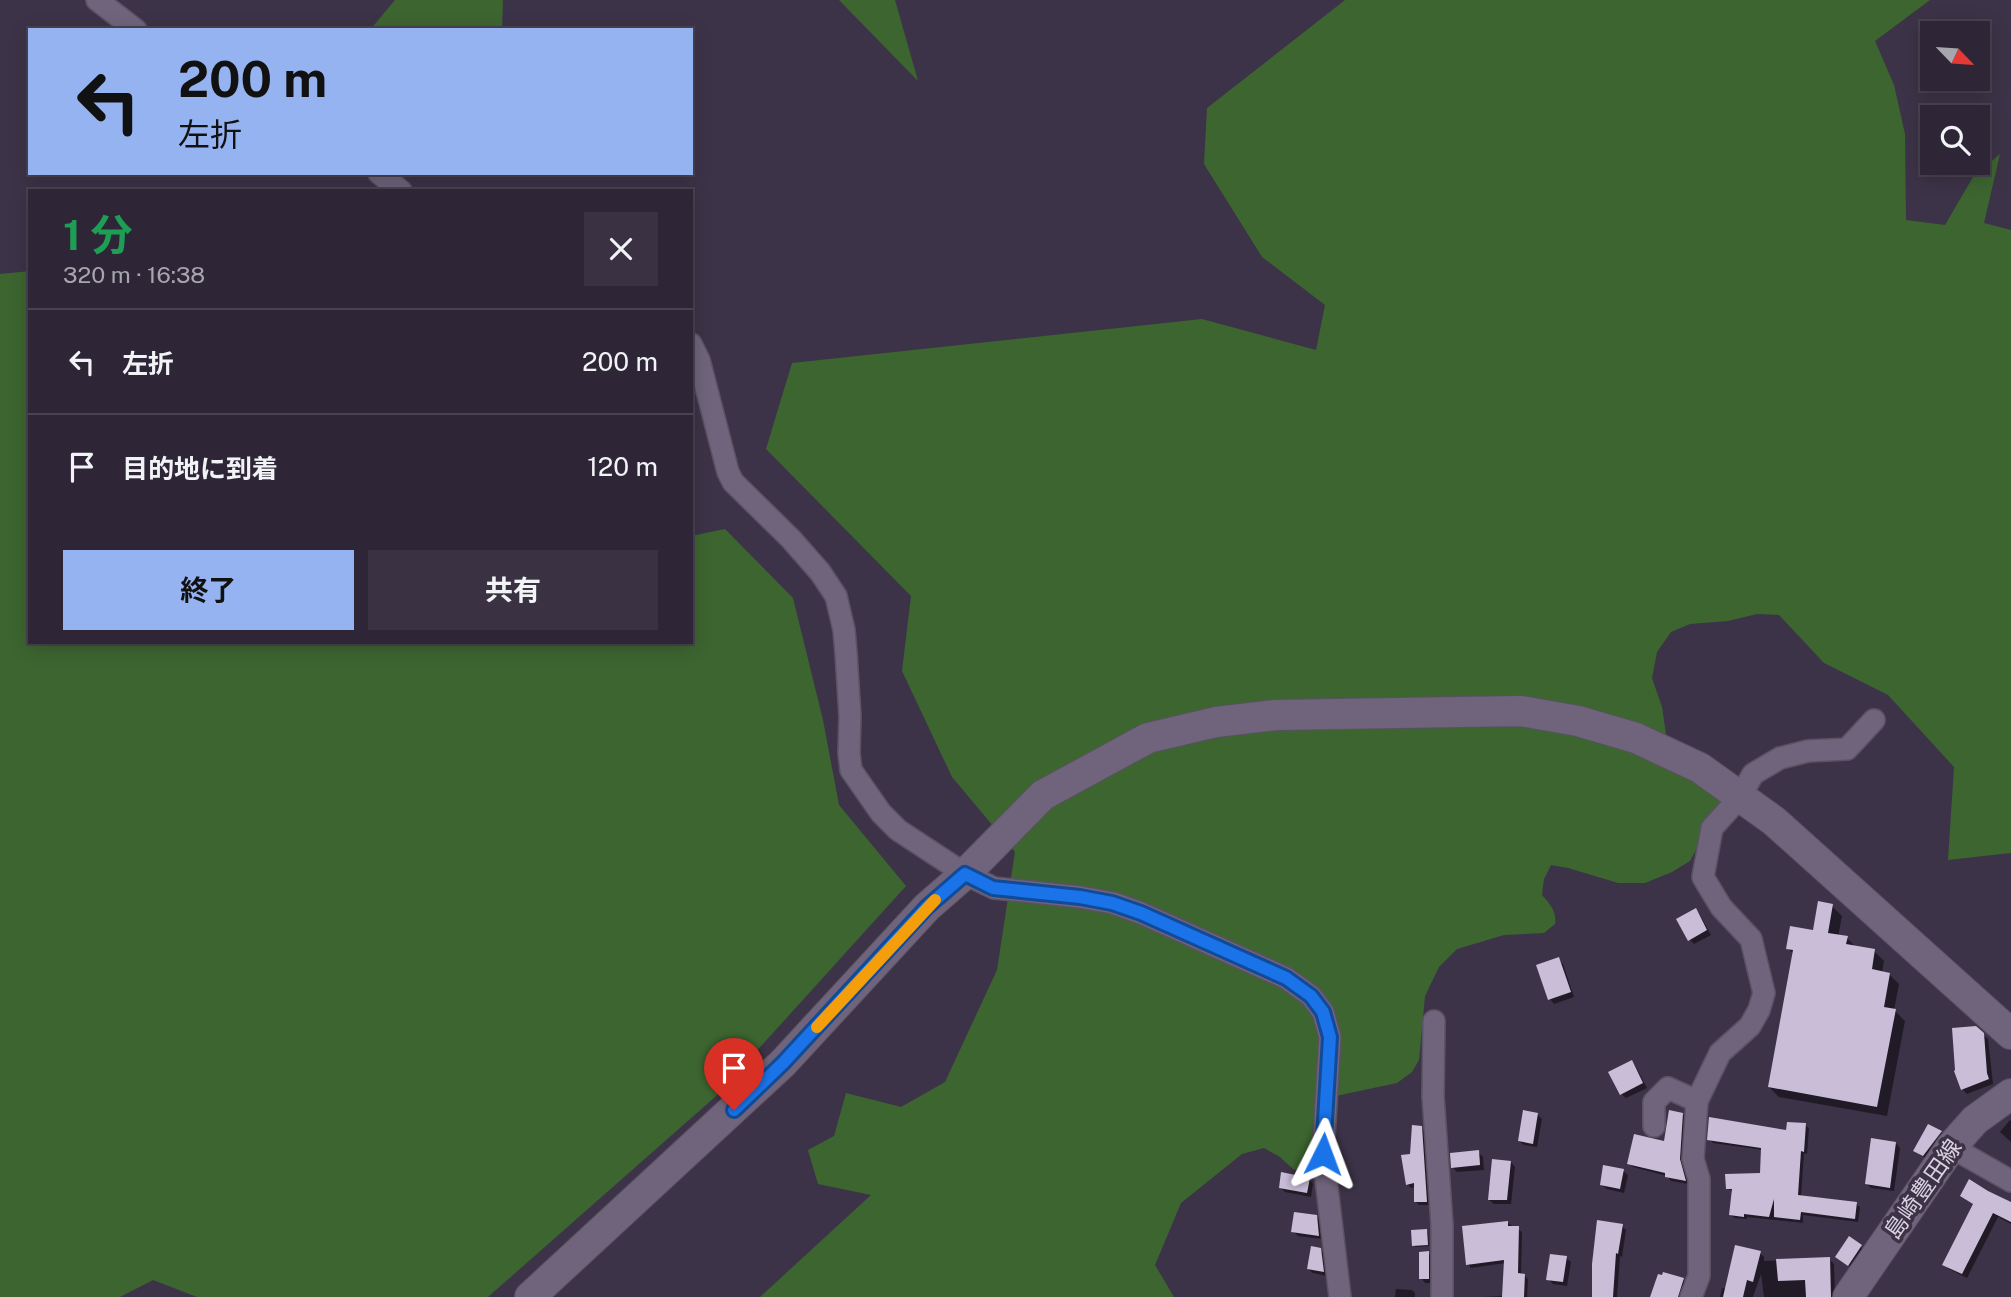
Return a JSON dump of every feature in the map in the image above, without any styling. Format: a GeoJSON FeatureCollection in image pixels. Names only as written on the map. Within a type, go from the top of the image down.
{"type":"FeatureCollection","features":[{"type":"Feature","properties":{"kind":"street"},"geometry":{"type":"LineString","coordinates":[[97,0],[133,28]]}},
{"type":"Feature","properties":{"kind":"street"},"geometry":{"type":"LineString","coordinates":[[381,175],[399,189]]}},
{"type":"Feature","properties":{"kind":"street"},"geometry":{"type":"LineString","coordinates":[[693,348],[699,360],[733,482],[791,539],[820,572],[836,596],[844,630],[852,770],[881,813],[898,830],[965,874],[993,888],[1080,897],[1112,903],[1141,913],[1286,978],[1311,996],[1323,1012],[1330,1037],[1323,1154],[1339,1296]]}},
{"type":"Feature","properties":{"kind":"street"},"geometry":{"type":"LineString","coordinates":[[530,1297],[783,1063],[927,907],[965,874],[1044,795],[1148,737],[1216,722],[1276,715],[1521,711],[1578,721],[1636,738],[1700,768],[1774,821],[2011,1034]]}},
{"type":"Feature","properties":{"kind":"street"},"geometry":{"type":"LineString","coordinates":[[1691,1297],[1699,1276],[1699,1179],[1693,1159],[1697,1101],[1720,1053],[1750,1026],[1764,993],[1751,939],[1721,907],[1703,877],[1712,828],[1740,797],[1753,774],[1780,758],[1808,751],[1847,749],[1874,720]]}},
{"type":"Feature","properties":{"kind":"street"},"geometry":{"type":"LineString","coordinates":[[1434,1021],[1433,1096],[1442,1225],[1442,1297]]}},
{"type":"Feature","properties":{"kind":"street"},"geometry":{"type":"LineString","coordinates":[[1654,1126],[1654,1102],[1668,1088],[1697,1101]]}},
{"type":"Feature","properties":{"kind":"street","name":"島崎豊田線"},"geometry":{"type":"LineString","coordinates":[[1848,1297],[1951,1147],[1975,1120],[2011,1094]]}},
{"type":"Feature","properties":{"kind":"street"},"geometry":{"type":"LineString","coordinates":[[1951,1147],[2011,1181]]}},
{"type":"Feature","properties":{"kind":"green space"},"geometry":{"type":"Polygon","coordinates":[[[395,0],[503,0],[502,28],[372,28],[395,0]]]}},
{"type":"Feature","properties":{"kind":"green space"},"geometry":{"type":"Polygon","coordinates":[[[839,0],[895,0],[918,81],[839,0]]]}},
{"type":"Feature","properties":{"kind":"green space"},"geometry":{"type":"Polygon","coordinates":[[[1345,0],[1930,0],[1875,41],[1894,85],[1905,134],[1906,220],[1945,225],[1973,177],[1990,175],[1990,163],[2000,154],[1984,223],[2011,230],[2011,853],[1948,860],[1954,767],[1888,695],[1824,663],[1779,615],[1757,614],[1728,621],[1690,624],[1671,632],[1657,652],[1652,678],[1662,707],[1666,734],[1685,767],[1724,799],[1690,861],[1645,883],[1618,883],[1551,865],[1544,879],[1542,895],[1554,912],[1555,924],[1544,933],[1504,935],[1457,949],[1439,967],[1425,996],[1419,1060],[1412,1072],[1397,1083],[1331,1097],[1317,1151],[1308,1168],[1294,1170],[1280,1157],[1264,1148],[1242,1154],[1181,1203],[1155,1265],[1174,1297],[760,1297],[871,1195],[818,1184],[808,1150],[834,1136],[846,1093],[901,1107],[945,1082],[997,970],[1015,852],[952,777],[902,671],[911,596],[766,449],[792,363],[1202,319],[1316,350],[1325,305],[1262,257],[1204,164],[1207,108],[1345,0]]]}},
{"type":"Feature","properties":{"kind":"green space"},"geometry":{"type":"Polygon","coordinates":[[[28,271],[28,644],[693,644],[693,536],[725,529],[793,598],[823,720],[839,805],[906,886],[715,1097],[488,1297],[197,1297],[153,1280],[120,1297],[0,1297],[0,274],[28,271]]]}},
{"type":"Feature","properties":{"kind":"building"},"geometry":{"type":"Polygon","coordinates":[[[1818,901],[1833,904],[1828,933],[1848,936],[1846,944],[1875,949],[1872,969],[1890,973],[1884,1007],[1896,1009],[1877,1107],[1768,1087],[1793,950],[1786,949],[1790,926],[1813,930],[1818,901]]]}},
{"type":"Feature","properties":{"kind":"building"},"geometry":{"type":"Polygon","coordinates":[[[1696,908],[1707,930],[1688,941],[1676,919],[1696,908]]]}},
{"type":"Feature","properties":{"kind":"building"},"geometry":{"type":"Polygon","coordinates":[[[1559,957],[1571,992],[1548,1000],[1536,965],[1559,957]]]}},
{"type":"Feature","properties":{"kind":"building"},"geometry":{"type":"Polygon","coordinates":[[[1976,1026],[1984,1033],[1989,1079],[1961,1090],[1954,1071],[1952,1028],[1976,1026]]]}},
{"type":"Feature","properties":{"kind":"building"},"geometry":{"type":"Polygon","coordinates":[[[1632,1060],[1643,1083],[1620,1095],[1608,1072],[1632,1060]]]}},
{"type":"Feature","properties":{"kind":"building"},"geometry":{"type":"Polygon","coordinates":[[[1523,1110],[1538,1113],[1533,1144],[1518,1141],[1523,1110]]]}},
{"type":"Feature","properties":{"kind":"building"},"geometry":{"type":"Polygon","coordinates":[[[1669,1110],[1683,1113],[1680,1159],[1686,1181],[1627,1164],[1634,1134],[1664,1141],[1669,1110]]]}},
{"type":"Feature","properties":{"kind":"building"},"geometry":{"type":"Polygon","coordinates":[[[1709,1117],[1786,1130],[1787,1122],[1806,1123],[1798,1195],[1857,1202],[1855,1219],[1801,1212],[1800,1220],[1774,1217],[1774,1199],[1769,1217],[1729,1215],[1732,1189],[1726,1189],[1725,1174],[1760,1173],[1761,1148],[1707,1140],[1709,1117]]]}},
{"type":"Feature","properties":{"kind":"building"},"geometry":{"type":"Polygon","coordinates":[[[1928,1124],[1942,1131],[1923,1156],[1913,1151],[1928,1124]]]}},
{"type":"Feature","properties":{"kind":"building"},"geometry":{"type":"Polygon","coordinates":[[[1412,1125],[1422,1126],[1427,1202],[1414,1202],[1414,1183],[1406,1185],[1401,1155],[1410,1154],[1412,1125]]]}},
{"type":"Feature","properties":{"kind":"building"},"geometry":{"type":"Polygon","coordinates":[[[1871,1138],[1896,1142],[1890,1188],[1865,1184],[1871,1138]]]}},
{"type":"Feature","properties":{"kind":"building"},"geometry":{"type":"Polygon","coordinates":[[[1479,1150],[1480,1165],[1451,1168],[1450,1153],[1479,1150]]]}},
{"type":"Feature","properties":{"kind":"building"},"geometry":{"type":"Polygon","coordinates":[[[1492,1159],[1511,1161],[1507,1200],[1488,1200],[1492,1159]]]}},
{"type":"Feature","properties":{"kind":"building"},"geometry":{"type":"Polygon","coordinates":[[[1603,1165],[1624,1169],[1620,1189],[1600,1185],[1603,1165]]]}},
{"type":"Feature","properties":{"kind":"building"},"geometry":{"type":"Polygon","coordinates":[[[1281,1172],[1310,1178],[1307,1193],[1279,1188],[1281,1172]]]}},
{"type":"Feature","properties":{"kind":"building"},"geometry":{"type":"Polygon","coordinates":[[[1969,1179],[2011,1202],[2011,1222],[1993,1213],[1962,1274],[1942,1265],[1973,1204],[1960,1196],[1969,1179]]]}},
{"type":"Feature","properties":{"kind":"building"},"geometry":{"type":"Polygon","coordinates":[[[1294,1212],[1317,1215],[1319,1236],[1291,1232],[1294,1212]]]}},
{"type":"Feature","properties":{"kind":"building"},"geometry":{"type":"Polygon","coordinates":[[[1597,1220],[1623,1224],[1618,1254],[1616,1253],[1613,1297],[1592,1297],[1592,1264],[1597,1220]]]}},
{"type":"Feature","properties":{"kind":"building"},"geometry":{"type":"Polygon","coordinates":[[[1508,1221],[1508,1226],[1519,1226],[1518,1273],[1525,1274],[1524,1297],[1502,1297],[1504,1260],[1466,1265],[1462,1226],[1508,1221]]]}},
{"type":"Feature","properties":{"kind":"building"},"geometry":{"type":"Polygon","coordinates":[[[1427,1229],[1428,1245],[1412,1246],[1411,1230],[1427,1229]]]}},
{"type":"Feature","properties":{"kind":"building"},"geometry":{"type":"Polygon","coordinates":[[[1849,1236],[1862,1245],[1848,1266],[1835,1257],[1849,1236]]]}},
{"type":"Feature","properties":{"kind":"building"},"geometry":{"type":"Polygon","coordinates":[[[1735,1245],[1761,1251],[1753,1282],[1747,1280],[1743,1297],[1723,1297],[1735,1245]]]}},
{"type":"Feature","properties":{"kind":"building"},"geometry":{"type":"Polygon","coordinates":[[[1311,1246],[1321,1248],[1324,1272],[1307,1269],[1311,1246]]]}},
{"type":"Feature","properties":{"kind":"building"},"geometry":{"type":"Polygon","coordinates":[[[1429,1251],[1429,1279],[1419,1279],[1419,1252],[1429,1251]]]}},
{"type":"Feature","properties":{"kind":"building"},"geometry":{"type":"Polygon","coordinates":[[[1550,1254],[1567,1256],[1563,1282],[1546,1280],[1550,1254]]]}},
{"type":"Feature","properties":{"kind":"building"},"geometry":{"type":"Polygon","coordinates":[[[1830,1257],[1831,1297],[1806,1297],[1805,1280],[1778,1281],[1776,1259],[1830,1257]]]}},
{"type":"Feature","properties":{"kind":"building"},"geometry":{"type":"Polygon","coordinates":[[[1663,1272],[1684,1278],[1678,1297],[1650,1297],[1658,1274],[1662,1275],[1663,1272]]]}},
{"type":"Feature","properties":{"kind":"slow traffic"},"geometry":{"type":"LineString","coordinates":[[817,1027],[935,900]]}},
{"type":"Feature","properties":{"kind":"route"},"geometry":{"type":"LineString","coordinates":[[734,1110],[783,1063],[927,907],[965,874],[993,888],[1080,897],[1112,903],[1141,913],[1286,978],[1311,996],[1323,1012],[1330,1037],[1323,1154]]}}]}
